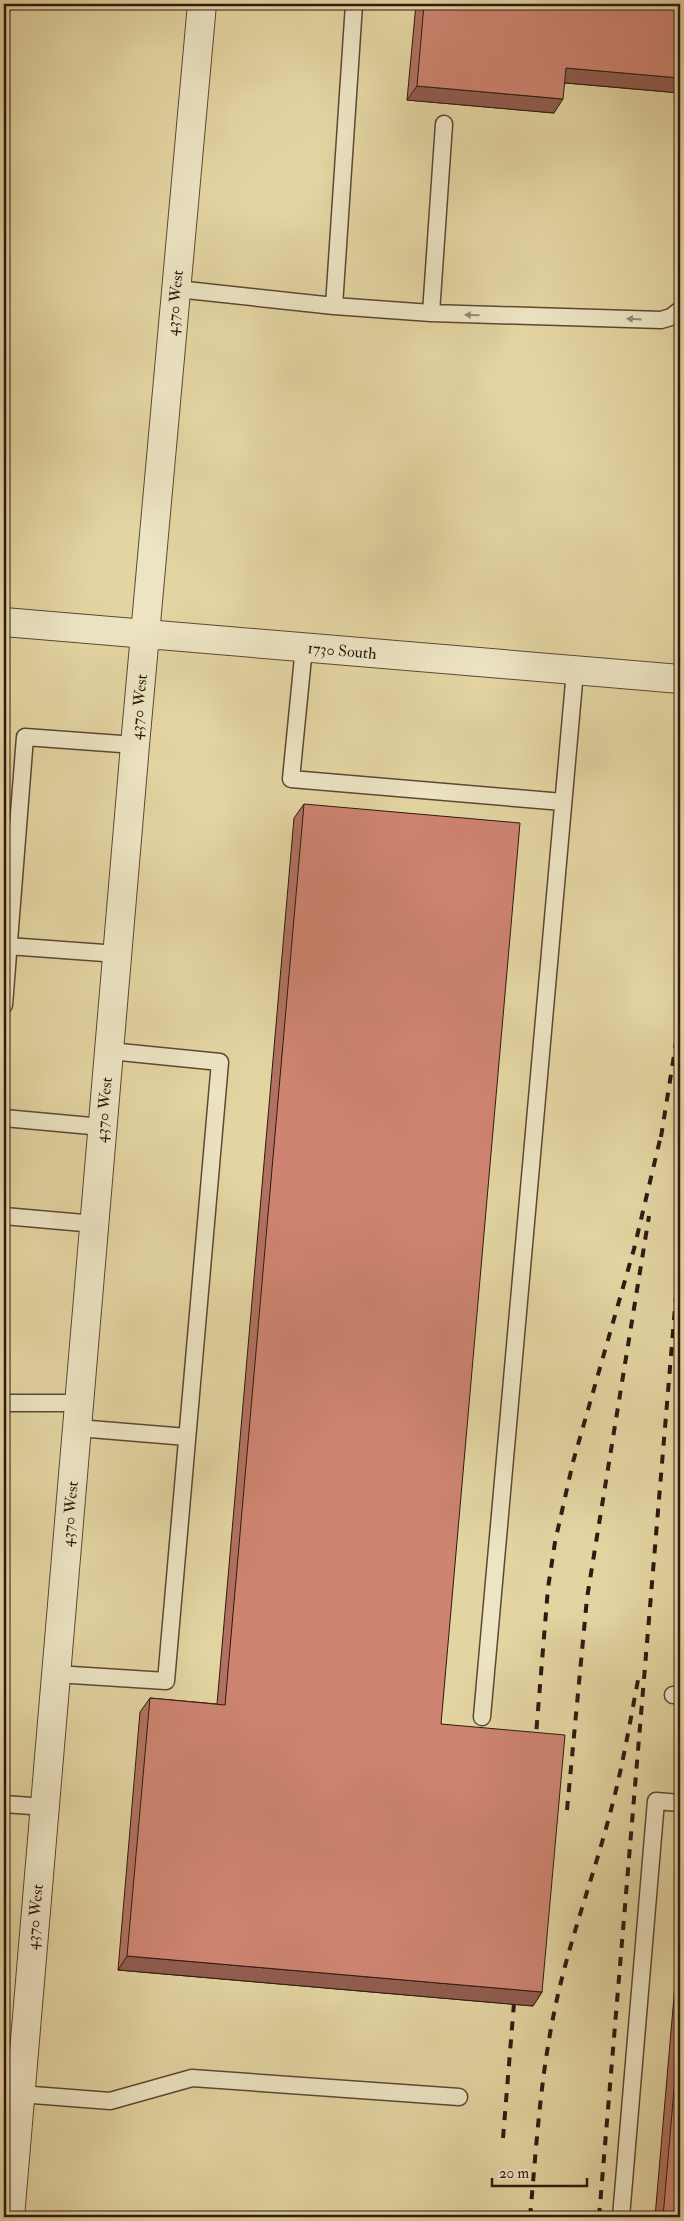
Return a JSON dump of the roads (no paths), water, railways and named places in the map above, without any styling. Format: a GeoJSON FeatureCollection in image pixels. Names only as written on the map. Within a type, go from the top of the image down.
{"type":"FeatureCollection","features":[{"type":"Feature","properties":{"kind":"street","name":"4370 West"},"geometry":{"type":"LineString","coordinates":[[10,2217],[102,1127],[202,4]]}},
{"type":"Feature","properties":{"kind":"street","name":"1730 South"},"geometry":{"type":"LineString","coordinates":[[4,622],[680,680]]}},
{"type":"Feature","properties":{"kind":"lane"},"geometry":{"type":"LineString","coordinates":[[334,306],[354,4]]}},
{"type":"Feature","properties":{"kind":"lane"},"geometry":{"type":"LineString","coordinates":[[431,313],[444,124]]}},
{"type":"Feature","properties":{"kind":"lane"},"geometry":{"type":"LineString","coordinates":[[176,290],[334,306],[431,313],[661,320],[671,317],[680,310]]}},
{"type":"Feature","properties":{"kind":"lane"},"geometry":{"type":"LineString","coordinates":[[304,648],[291,779],[563,802]]}},
{"type":"Feature","properties":{"kind":"lane"},"geometry":{"type":"LineString","coordinates":[[482,1717],[575,671]]}},
{"type":"Feature","properties":{"kind":"lane"},"geometry":{"type":"LineString","coordinates":[[4,1005],[25,737],[136,745]]}},
{"type":"Feature","properties":{"kind":"lane"},"geometry":{"type":"LineString","coordinates":[[8,946],[118,954]]}},
{"type":"Feature","properties":{"kind":"lane"},"geometry":{"type":"LineString","coordinates":[[56,1674],[166,1681],[220,1062],[110,1051]]}},
{"type":"Feature","properties":{"kind":"lane"},"geometry":{"type":"LineString","coordinates":[[4,1118],[102,1127]]}},
{"type":"Feature","properties":{"kind":"lane"},"geometry":{"type":"LineString","coordinates":[[4,1216],[95,1224]]}},
{"type":"Feature","properties":{"kind":"lane"},"geometry":{"type":"LineString","coordinates":[[4,1403],[187,1437]]}},
{"type":"Feature","properties":{"kind":"lane"},"geometry":{"type":"LineString","coordinates":[[621,2217],[656,1801],[680,1803]]}},
{"type":"Feature","properties":{"kind":"lane"},"geometry":{"type":"LineString","coordinates":[[4,1804],[45,1807]]}},
{"type":"Feature","properties":{"kind":"lane"},"geometry":{"type":"LineString","coordinates":[[20,2094],[110,2101],[192,2078],[459,2097]]}},
{"type":"Feature","properties":{"kind":"railway"},"geometry":{"type":"LineString","coordinates":[[661,1137],[680,1018]]}},
{"type":"Feature","properties":{"kind":"railway"},"geometry":{"type":"LineString","coordinates":[[535,1747],[548,1588],[555,1542],[573,1462],[634,1249],[662,1131]]}},
{"type":"Feature","properties":{"kind":"railway"},"geometry":{"type":"LineString","coordinates":[[567,1810],[587,1598],[649,1216]]}},
{"type":"Feature","properties":{"kind":"railway"},"geometry":{"type":"LineString","coordinates":[[599,2217],[680,1248]]}},
{"type":"Feature","properties":{"kind":"railway"},"geometry":{"type":"LineString","coordinates":[[530,2217],[536,2142],[553,2018],[573,1938],[612,1806],[638,1680]]}},
{"type":"Feature","properties":{"kind":"railway"},"geometry":{"type":"LineString","coordinates":[[503,2138],[515,1991]]}}]}
